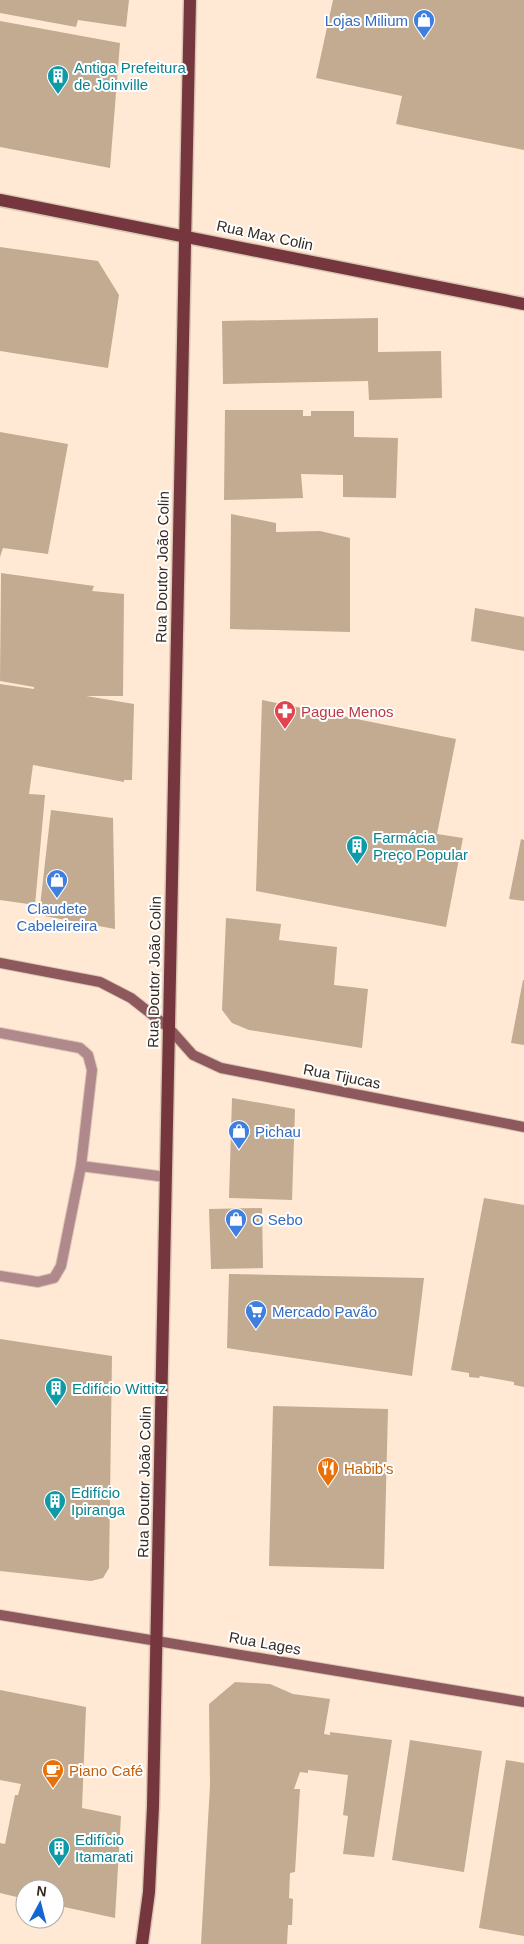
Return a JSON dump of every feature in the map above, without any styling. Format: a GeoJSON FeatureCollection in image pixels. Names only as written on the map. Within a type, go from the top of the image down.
{"type":"FeatureCollection","features":[{"type":"Feature","properties":{"kind":"main road","name":"Rua Doutor João Colin"},"geometry":{"type":"LineString","coordinates":[[142,1944],[149,1892],[153,1806],[190,0]]}},
{"type":"Feature","properties":{"kind":"main road","name":"Rua Max Colin"},"geometry":{"type":"LineString","coordinates":[[0,200],[185,235],[524,304]]}},
{"type":"Feature","properties":{"kind":"main road","name":"Rua Tijucas"},"geometry":{"type":"LineString","coordinates":[[0,963],[100,982],[131,998],[169,1028],[193,1055],[220,1068],[524,1127]]}},
{"type":"Feature","properties":{"kind":"main road","name":"Rua Lages"},"geometry":{"type":"LineString","coordinates":[[0,1615],[524,1702]]}},
{"type":"Feature","properties":{"kind":"lane"},"geometry":{"type":"LineString","coordinates":[[0,1033],[80,1048],[88,1055],[92,1070],[81,1166],[60,1266],[54,1278],[38,1282],[0,1276]]}},
{"type":"Feature","properties":{"kind":"lane"},"geometry":{"type":"LineString","coordinates":[[81,1166],[166,1177]]}},
{"type":"Feature","properties":{"kind":"building"},"geometry":{"type":"Polygon","coordinates":[[[0,0],[129,0],[126,27],[78,20],[76,27],[0,13],[0,0]]]}},
{"type":"Feature","properties":{"kind":"building","name":"Lojas Milium"},"geometry":{"type":"Polygon","coordinates":[[[333,0],[524,0],[524,150],[396,124],[402,96],[316,78],[333,0]]]}},
{"type":"Feature","properties":{"kind":"building","name":"Antiga Prefeitura de Joinville"},"geometry":{"type":"Polygon","coordinates":[[[0,21],[120,43],[110,168],[0,147],[0,21]]]}},
{"type":"Feature","properties":{"kind":"building"},"geometry":{"type":"Polygon","coordinates":[[[0,247],[98,261],[119,295],[108,368],[0,351],[0,247]]]}},
{"type":"Feature","properties":{"kind":"building"},"geometry":{"type":"Polygon","coordinates":[[[378,318],[378,352],[441,351],[442,398],[369,400],[368,381],[223,384],[222,321],[378,318]]]}},
{"type":"Feature","properties":{"kind":"building"},"geometry":{"type":"Polygon","coordinates":[[[225,410],[303,410],[303,416],[311,416],[311,411],[354,411],[354,437],[398,438],[396,498],[343,497],[343,475],[301,474],[303,498],[224,500],[225,410]]]}},
{"type":"Feature","properties":{"kind":"building"},"geometry":{"type":"Polygon","coordinates":[[[0,432],[68,444],[48,554],[3,548],[0,557],[0,432]]]}},
{"type":"Feature","properties":{"kind":"building"},"geometry":{"type":"Polygon","coordinates":[[[231,514],[276,523],[276,532],[320,531],[350,538],[350,632],[230,629],[231,514]]]}},
{"type":"Feature","properties":{"kind":"building"},"geometry":{"type":"Polygon","coordinates":[[[1,573],[94,586],[92,591],[124,594],[123,696],[86,696],[134,704],[132,780],[124,780],[124,782],[33,765],[29,794],[45,795],[35,905],[0,900],[0,684],[34,689],[34,687],[0,681],[1,573]]]}},
{"type":"Feature","properties":{"kind":"building"},"geometry":{"type":"Polygon","coordinates":[[[475,608],[524,617],[524,651],[471,641],[475,608]]]}},
{"type":"Feature","properties":{"kind":"building"},"geometry":{"type":"Polygon","coordinates":[[[262,700],[456,739],[437,834],[463,838],[446,927],[256,891],[262,700]]]}},
{"type":"Feature","properties":{"kind":"building"},"geometry":{"type":"Polygon","coordinates":[[[51,810],[113,818],[115,929],[39,915],[51,810]]]}},
{"type":"Feature","properties":{"kind":"building"},"geometry":{"type":"Polygon","coordinates":[[[521,839],[524,840],[524,901],[509,899],[521,839]]]}},
{"type":"Feature","properties":{"kind":"building"},"geometry":{"type":"Polygon","coordinates":[[[226,918],[281,924],[279,940],[337,947],[334,985],[368,989],[362,1048],[249,1030],[232,1023],[222,1010],[226,918]]]}},
{"type":"Feature","properties":{"kind":"building"},"geometry":{"type":"Polygon","coordinates":[[[524,980],[524,1045],[511,1043],[524,980]]]}},
{"type":"Feature","properties":{"kind":"building"},"geometry":{"type":"Polygon","coordinates":[[[232,1098],[295,1109],[292,1200],[229,1198],[232,1098]]]}},
{"type":"Feature","properties":{"kind":"building"},"geometry":{"type":"Polygon","coordinates":[[[484,1198],[524,1205],[524,1387],[514,1385],[514,1382],[480,1376],[479,1378],[469,1377],[469,1373],[451,1370],[484,1198]]]}},
{"type":"Feature","properties":{"kind":"building","name":"O Sebo"},"geometry":{"type":"Polygon","coordinates":[[[262,1208],[263,1268],[211,1269],[209,1209],[262,1208]]]}},
{"type":"Feature","properties":{"kind":"building"},"geometry":{"type":"Polygon","coordinates":[[[229,1274],[424,1278],[412,1376],[227,1348],[229,1274]]]}},
{"type":"Feature","properties":{"kind":"building"},"geometry":{"type":"Polygon","coordinates":[[[0,1339],[112,1356],[109,1568],[103,1578],[91,1581],[0,1571],[0,1339]]]}},
{"type":"Feature","properties":{"kind":"building","name":"Habib's"},"geometry":{"type":"Polygon","coordinates":[[[273,1406],[388,1409],[384,1569],[269,1566],[273,1406]]]}},
{"type":"Feature","properties":{"kind":"building"},"geometry":{"type":"Polygon","coordinates":[[[235,1682],[270,1684],[293,1694],[330,1699],[324,1734],[330,1735],[330,1732],[392,1740],[374,1857],[343,1854],[348,1816],[343,1815],[348,1775],[308,1770],[308,1773],[300,1772],[294,1789],[300,1789],[295,1872],[290,1873],[289,1898],[293,1899],[292,1925],[288,1925],[287,1944],[201,1944],[210,1785],[209,1704],[235,1682]]]}},
{"type":"Feature","properties":{"kind":"building"},"geometry":{"type":"Polygon","coordinates":[[[0,1690],[86,1707],[82,1808],[121,1816],[115,1918],[65,1907],[65,1879],[15,1879],[15,1897],[0,1893],[0,1843],[5,1844],[15,1795],[18,1795],[21,1784],[0,1780],[0,1690]]]}},
{"type":"Feature","properties":{"kind":"building"},"geometry":{"type":"Polygon","coordinates":[[[410,1740],[482,1751],[464,1872],[392,1860],[410,1740]]]}},
{"type":"Feature","properties":{"kind":"building"},"geometry":{"type":"Polygon","coordinates":[[[506,1760],[524,1763],[524,1936],[479,1928],[506,1760]]]}},
{"type":"Feature","properties":{"kind":"place","name":"Lojas Milium"},"geometry":{"type":"Point","coordinates":[424,39]}},
{"type":"Feature","properties":{"kind":"place","name":"Antiga Prefeitura de Joinville"},"geometry":{"type":"Point","coordinates":[58,95]}},
{"type":"Feature","properties":{"kind":"place","name":"Pague Menos"},"geometry":{"type":"Point","coordinates":[285,730]}},
{"type":"Feature","properties":{"kind":"place","name":"Farmácia Preço Popular"},"geometry":{"type":"Point","coordinates":[357,865]}},
{"type":"Feature","properties":{"kind":"place","name":"Claudete Cabeleireira"},"geometry":{"type":"Point","coordinates":[57,899]}},
{"type":"Feature","properties":{"kind":"place","name":"Pichau"},"geometry":{"type":"Point","coordinates":[239,1150]}},
{"type":"Feature","properties":{"kind":"place","name":"O Sebo"},"geometry":{"type":"Point","coordinates":[236,1238]}},
{"type":"Feature","properties":{"kind":"place","name":"Mercado Pavão"},"geometry":{"type":"Point","coordinates":[256,1330]}},
{"type":"Feature","properties":{"kind":"place","name":"Edifício Wittitz"},"geometry":{"type":"Point","coordinates":[56,1407]}},
{"type":"Feature","properties":{"kind":"place","name":"Habib's"},"geometry":{"type":"Point","coordinates":[328,1487]}},
{"type":"Feature","properties":{"kind":"place","name":"Edifício Ipiranga"},"geometry":{"type":"Point","coordinates":[55,1520]}},
{"type":"Feature","properties":{"kind":"place","name":"Piano Café"},"geometry":{"type":"Point","coordinates":[53,1789]}},
{"type":"Feature","properties":{"kind":"place","name":"Edifício Itamarati"},"geometry":{"type":"Point","coordinates":[59,1867]}}]}
